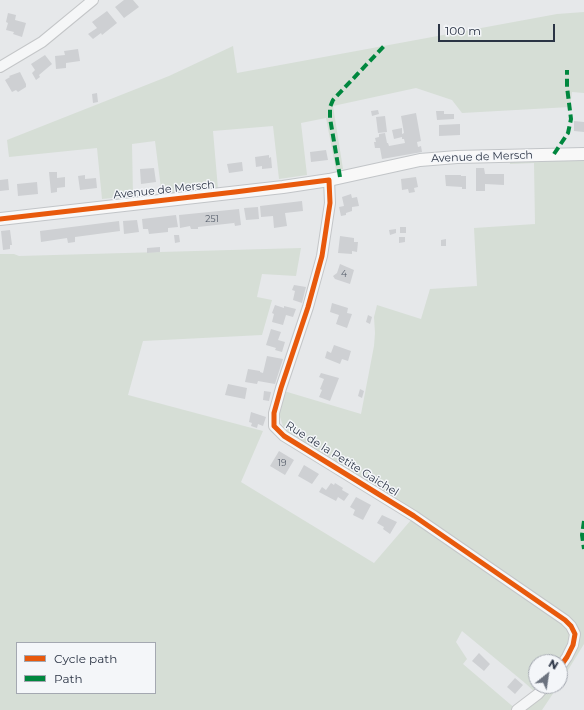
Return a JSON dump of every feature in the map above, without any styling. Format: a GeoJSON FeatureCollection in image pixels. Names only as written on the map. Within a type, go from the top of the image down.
{"type":"FeatureCollection","features":[{"type":"Feature","properties":{"kind":"main road","name":"Avenue de Mersch"},"geometry":{"type":"LineString","coordinates":[[0,219],[251,191],[329,180],[420,160],[464,156],[584,154]]}},
{"type":"Feature","properties":{"kind":"street"},"geometry":{"type":"LineString","coordinates":[[0,66],[42,42],[93,0]]}},
{"type":"Feature","properties":{"kind":"street","name":"Rue de la Petite Gaichel"},"geometry":{"type":"LineString","coordinates":[[329,180],[330,203],[322,256],[308,307],[281,388],[274,413],[274,426],[284,436],[414,516],[565,620],[572,626],[575,634],[573,645],[568,655]]}},
{"type":"Feature","properties":{"kind":"street"},"geometry":{"type":"LineString","coordinates":[[517,710],[538,694]]}},
{"type":"Feature","properties":{"kind":"shaded area"},"geometry":{"type":"Polygon","coordinates":[[[584,12],[584,93],[572,92],[570,107],[462,113],[452,100],[416,88],[333,106],[343,169],[336,170],[326,118],[301,123],[307,175],[279,179],[273,126],[213,131],[218,189],[162,196],[155,141],[132,144],[133,196],[102,199],[97,148],[9,157],[7,140],[169,76],[233,46],[237,73],[557,14],[584,12]]]}},
{"type":"Feature","properties":{"kind":"shaded area"},"geometry":{"type":"Polygon","coordinates":[[[584,154],[584,644],[568,670],[568,654],[528,654],[528,686],[462,631],[456,642],[467,659],[463,664],[517,710],[0,710],[0,254],[14,254],[19,256],[301,248],[296,276],[262,274],[257,297],[272,300],[262,335],[143,341],[128,395],[263,431],[241,482],[374,563],[411,520],[291,435],[283,426],[279,414],[284,391],[361,414],[374,346],[374,317],[377,305],[421,319],[430,289],[477,286],[474,228],[535,224],[534,163],[510,164],[510,155],[584,154]]]}},
{"type":"Feature","properties":{"kind":"shaded area"},"geometry":{"type":"Polygon","coordinates":[[[537,694],[553,694],[542,710],[517,710],[537,694]]]}},
{"type":"Feature","properties":{"kind":"building"},"geometry":{"type":"Polygon","coordinates":[[[124,0],[133,0],[139,7],[124,18],[115,7],[124,0]]]}},
{"type":"Feature","properties":{"kind":"building"},"geometry":{"type":"Polygon","coordinates":[[[107,11],[117,23],[102,35],[101,33],[93,39],[88,34],[97,28],[92,22],[107,11]]]}},
{"type":"Feature","properties":{"kind":"building"},"geometry":{"type":"Polygon","coordinates":[[[8,13],[16,15],[15,20],[26,23],[22,37],[13,34],[14,32],[6,30],[8,13]]]}},
{"type":"Feature","properties":{"kind":"building"},"geometry":{"type":"Polygon","coordinates":[[[78,49],[80,61],[66,63],[66,68],[56,69],[55,56],[65,55],[64,51],[78,49]]]}},
{"type":"Feature","properties":{"kind":"building"},"geometry":{"type":"Polygon","coordinates":[[[45,55],[52,64],[39,75],[40,77],[36,80],[32,73],[35,70],[31,64],[45,55]]]}},
{"type":"Feature","properties":{"kind":"building"},"geometry":{"type":"Polygon","coordinates":[[[20,72],[26,87],[18,92],[16,90],[12,92],[5,80],[10,77],[9,76],[20,72]]]}},
{"type":"Feature","properties":{"kind":"building"},"geometry":{"type":"Polygon","coordinates":[[[97,93],[98,102],[93,103],[92,94],[97,93]]]}},
{"type":"Feature","properties":{"kind":"building"},"geometry":{"type":"Polygon","coordinates":[[[378,110],[379,114],[372,116],[371,111],[378,110]]]}},
{"type":"Feature","properties":{"kind":"building"},"geometry":{"type":"Polygon","coordinates":[[[436,111],[444,111],[444,114],[454,114],[454,119],[437,120],[436,111]]]}},
{"type":"Feature","properties":{"kind":"building"},"geometry":{"type":"Polygon","coordinates":[[[416,113],[421,141],[417,142],[418,147],[421,146],[422,152],[382,159],[380,148],[375,148],[375,138],[379,137],[379,134],[385,133],[389,146],[405,143],[402,137],[394,139],[392,130],[402,128],[402,134],[404,133],[401,116],[416,113]]]}},
{"type":"Feature","properties":{"kind":"building"},"geometry":{"type":"Polygon","coordinates":[[[385,116],[387,132],[378,133],[376,117],[385,116]]]}},
{"type":"Feature","properties":{"kind":"building"},"geometry":{"type":"Polygon","coordinates":[[[574,121],[584,122],[584,132],[574,131],[574,121]]]}},
{"type":"Feature","properties":{"kind":"building"},"geometry":{"type":"Polygon","coordinates":[[[460,124],[460,135],[439,136],[439,125],[460,124]]]}},
{"type":"Feature","properties":{"kind":"building"},"geometry":{"type":"Polygon","coordinates":[[[326,150],[328,160],[311,162],[310,152],[326,150]]]}},
{"type":"Feature","properties":{"kind":"building"},"geometry":{"type":"Polygon","coordinates":[[[269,155],[269,158],[271,157],[272,168],[262,169],[262,166],[256,167],[255,157],[269,155]]]}},
{"type":"Feature","properties":{"kind":"building"},"geometry":{"type":"Polygon","coordinates":[[[242,162],[243,171],[229,173],[227,164],[242,162]]]}},
{"type":"Feature","properties":{"kind":"building"},"geometry":{"type":"Polygon","coordinates":[[[154,168],[156,182],[141,184],[140,169],[154,168]]]}},
{"type":"Feature","properties":{"kind":"building"},"geometry":{"type":"Polygon","coordinates":[[[476,168],[484,168],[485,174],[504,174],[504,185],[485,184],[485,191],[476,191],[476,168]]]}},
{"type":"Feature","properties":{"kind":"building"},"geometry":{"type":"Polygon","coordinates":[[[49,172],[57,172],[57,178],[65,177],[65,187],[57,188],[57,192],[51,193],[49,172]]]}},
{"type":"Feature","properties":{"kind":"building"},"geometry":{"type":"Polygon","coordinates":[[[85,175],[85,179],[96,178],[97,188],[80,190],[78,176],[85,175]]]}},
{"type":"Feature","properties":{"kind":"building"},"geometry":{"type":"Polygon","coordinates":[[[445,175],[466,176],[466,189],[462,189],[462,187],[446,186],[445,175]]]}},
{"type":"Feature","properties":{"kind":"building"},"geometry":{"type":"Polygon","coordinates":[[[416,177],[418,187],[414,188],[415,192],[409,193],[408,189],[402,190],[401,179],[416,177]]]}},
{"type":"Feature","properties":{"kind":"building"},"geometry":{"type":"Polygon","coordinates":[[[8,179],[9,190],[0,191],[0,180],[8,179]]]}},
{"type":"Feature","properties":{"kind":"building"},"geometry":{"type":"Polygon","coordinates":[[[37,182],[38,194],[18,196],[17,184],[37,182]]]}},
{"type":"Feature","properties":{"kind":"building"},"geometry":{"type":"Polygon","coordinates":[[[351,194],[352,198],[357,197],[359,206],[352,207],[352,211],[341,216],[339,207],[344,206],[342,197],[351,194]]]}},
{"type":"Feature","properties":{"kind":"building"},"geometry":{"type":"Polygon","coordinates":[[[302,201],[303,211],[285,213],[287,226],[274,228],[273,216],[261,217],[260,206],[302,201]]]}},
{"type":"Feature","properties":{"kind":"building"},"geometry":{"type":"Polygon","coordinates":[[[258,207],[259,219],[246,220],[244,208],[258,207]]]}},
{"type":"Feature","properties":{"kind":"building"},"geometry":{"type":"Polygon","coordinates":[[[239,209],[241,225],[235,226],[234,222],[198,227],[198,229],[191,229],[190,226],[180,228],[179,215],[239,209]]]}},
{"type":"Feature","properties":{"kind":"building"},"geometry":{"type":"Polygon","coordinates":[[[176,215],[178,227],[168,228],[168,232],[149,234],[148,229],[143,229],[142,219],[176,215]]]}},
{"type":"Feature","properties":{"kind":"building"},"geometry":{"type":"Polygon","coordinates":[[[137,220],[139,232],[124,234],[123,221],[137,220]]]}},
{"type":"Feature","properties":{"kind":"building"},"geometry":{"type":"Polygon","coordinates":[[[119,221],[120,231],[75,237],[75,242],[68,243],[67,238],[41,242],[40,231],[119,221]]]}},
{"type":"Feature","properties":{"kind":"building"},"geometry":{"type":"Polygon","coordinates":[[[400,227],[406,227],[406,233],[400,233],[400,227]]]}},
{"type":"Feature","properties":{"kind":"building"},"geometry":{"type":"Polygon","coordinates":[[[396,229],[396,233],[390,235],[389,230],[396,229]]]}},
{"type":"Feature","properties":{"kind":"building"},"geometry":{"type":"Polygon","coordinates":[[[10,230],[12,245],[10,245],[10,249],[3,250],[1,231],[10,230]]]}},
{"type":"Feature","properties":{"kind":"building"},"geometry":{"type":"Polygon","coordinates":[[[174,235],[179,235],[180,242],[175,243],[174,235]]]}},
{"type":"Feature","properties":{"kind":"building"},"geometry":{"type":"Polygon","coordinates":[[[340,236],[354,238],[354,242],[358,242],[357,252],[352,251],[352,254],[338,253],[340,236]]]}},
{"type":"Feature","properties":{"kind":"building"},"geometry":{"type":"Polygon","coordinates":[[[399,237],[405,237],[405,242],[399,243],[399,237]]]}},
{"type":"Feature","properties":{"kind":"building"},"geometry":{"type":"Polygon","coordinates":[[[446,239],[446,246],[441,246],[441,240],[446,239]]]}},
{"type":"Feature","properties":{"kind":"building"},"geometry":{"type":"Polygon","coordinates":[[[160,247],[160,252],[147,253],[147,248],[160,247]]]}},
{"type":"Feature","properties":{"kind":"building"},"geometry":{"type":"Polygon","coordinates":[[[340,264],[354,270],[350,284],[335,279],[333,276],[337,273],[340,264]]]}},
{"type":"Feature","properties":{"kind":"building"},"geometry":{"type":"Polygon","coordinates":[[[294,285],[306,287],[302,303],[293,300],[295,291],[292,290],[294,285]]]}},
{"type":"Feature","properties":{"kind":"building"},"geometry":{"type":"Polygon","coordinates":[[[332,303],[348,308],[347,313],[352,314],[347,328],[336,324],[339,315],[330,312],[332,303]]]}},
{"type":"Feature","properties":{"kind":"building"},"geometry":{"type":"Polygon","coordinates":[[[275,305],[284,308],[284,306],[296,309],[293,317],[286,315],[283,325],[272,322],[274,314],[272,313],[275,305]]]}},
{"type":"Feature","properties":{"kind":"building"},"geometry":{"type":"Polygon","coordinates":[[[368,315],[372,317],[370,324],[366,322],[368,315]]]}},
{"type":"Feature","properties":{"kind":"building"},"geometry":{"type":"Polygon","coordinates":[[[271,329],[281,332],[278,340],[285,342],[282,352],[275,350],[276,348],[266,345],[271,329]]]}},
{"type":"Feature","properties":{"kind":"building"},"geometry":{"type":"Polygon","coordinates":[[[334,345],[351,351],[348,361],[342,359],[340,364],[325,358],[327,351],[331,353],[334,345]]]}},
{"type":"Feature","properties":{"kind":"building"},"geometry":{"type":"Polygon","coordinates":[[[267,356],[283,359],[275,384],[258,381],[257,384],[245,382],[248,369],[263,373],[267,356]]]}},
{"type":"Feature","properties":{"kind":"building"},"geometry":{"type":"Polygon","coordinates":[[[321,373],[339,378],[330,401],[319,397],[324,379],[319,377],[321,373]]]}},
{"type":"Feature","properties":{"kind":"building"},"geometry":{"type":"Polygon","coordinates":[[[228,384],[247,388],[245,399],[225,395],[228,384]]]}},
{"type":"Feature","properties":{"kind":"building"},"geometry":{"type":"Polygon","coordinates":[[[360,389],[364,391],[362,398],[358,396],[360,389]]]}},
{"type":"Feature","properties":{"kind":"building"},"geometry":{"type":"Polygon","coordinates":[[[264,391],[271,392],[269,401],[263,400],[264,391]]]}},
{"type":"Feature","properties":{"kind":"building"},"geometry":{"type":"Polygon","coordinates":[[[251,412],[266,417],[263,426],[258,424],[257,428],[251,426],[252,423],[249,422],[251,412]]]}},
{"type":"Feature","properties":{"kind":"building"},"geometry":{"type":"Polygon","coordinates":[[[279,451],[294,460],[285,475],[270,466],[279,451]]]}},
{"type":"Feature","properties":{"kind":"building"},"geometry":{"type":"Polygon","coordinates":[[[304,465],[319,474],[312,484],[298,476],[304,465]]]}},
{"type":"Feature","properties":{"kind":"building"},"geometry":{"type":"Polygon","coordinates":[[[331,483],[334,485],[335,483],[349,494],[344,501],[338,497],[336,501],[319,492],[322,487],[326,490],[331,483]]]}},
{"type":"Feature","properties":{"kind":"building"},"geometry":{"type":"Polygon","coordinates":[[[356,497],[371,505],[363,520],[353,515],[355,510],[350,507],[356,497]]]}},
{"type":"Feature","properties":{"kind":"building"},"geometry":{"type":"Polygon","coordinates":[[[382,515],[397,522],[390,534],[383,529],[384,527],[377,523],[382,515]]]}},
{"type":"Feature","properties":{"kind":"building"},"geometry":{"type":"Polygon","coordinates":[[[479,653],[490,664],[484,671],[472,661],[479,653]]]}},
{"type":"Feature","properties":{"kind":"building"},"geometry":{"type":"Polygon","coordinates":[[[515,678],[523,685],[515,694],[507,687],[515,678]]]}},
{"type":"Feature","properties":{"kind":"marked path"},"geometry":{"type":"LineString","coordinates":[[340,177],[330,118],[330,107],[333,100],[384,46]]}},
{"type":"Feature","properties":{"kind":"marked path"},"geometry":{"type":"LineString","coordinates":[[554,154],[568,133],[571,119],[567,87],[567,70]]}},
{"type":"Feature","properties":{"kind":"marked path"},"geometry":{"type":"LineString","coordinates":[[584,521],[582,535],[584,549]]}},
{"type":"Feature","properties":{"kind":"cycle path"},"geometry":{"type":"LineString","coordinates":[[0,219],[329,180],[330,203],[322,256],[308,307],[281,388],[274,413],[274,426],[284,436],[414,516],[565,620],[571,626],[575,634],[573,645],[568,655]]}}]}
